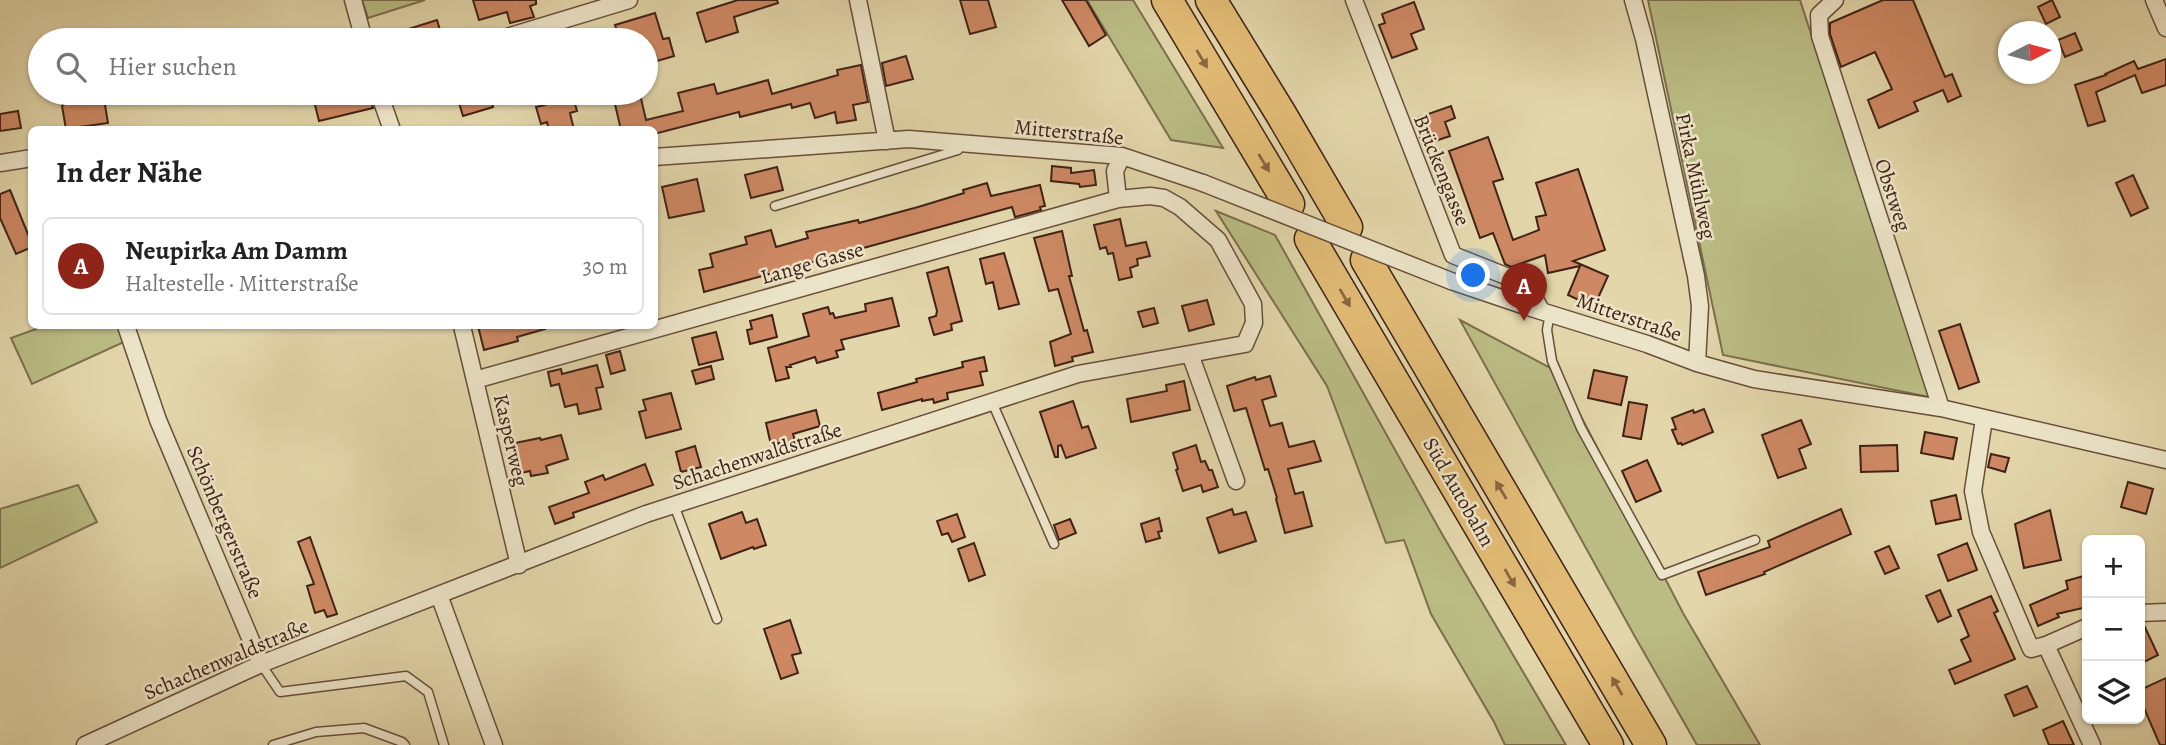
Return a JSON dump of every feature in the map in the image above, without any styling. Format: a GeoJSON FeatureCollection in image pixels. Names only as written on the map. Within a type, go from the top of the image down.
{"type":"FeatureCollection","features":[{"type":"Feature","properties":{"kind":"highway"},"geometry":{"type":"LineString","coordinates":[[1167,0],[1289,204]]}},
{"type":"Feature","properties":{"kind":"highway"},"geometry":{"type":"LineString","coordinates":[[1211,0],[1346,227]]}},
{"type":"Feature","properties":{"kind":"highway","name":"Süd Autobahn"},"geometry":{"type":"LineString","coordinates":[[1310,239],[1608,745]]}},
{"type":"Feature","properties":{"kind":"highway","name":"Süd Autobahn"},"geometry":{"type":"LineString","coordinates":[[1366,260],[1651,745]]}},
{"type":"Feature","properties":{"kind":"street"},"geometry":{"type":"LineString","coordinates":[[353,0],[361,28]]}},
{"type":"Feature","properties":{"kind":"street"},"geometry":{"type":"LineString","coordinates":[[537,28],[629,0]]}},
{"type":"Feature","properties":{"kind":"street"},"geometry":{"type":"LineString","coordinates":[[858,0],[887,141]]}},
{"type":"Feature","properties":{"kind":"street","name":"Brückengasse"},"geometry":{"type":"LineString","coordinates":[[1354,0],[1454,255],[1521,282],[1545,311]]}},
{"type":"Feature","properties":{"kind":"street","name":"Pirka Mühlweg"},"geometry":{"type":"LineString","coordinates":[[1633,0],[1696,275],[1700,306],[1697,363]]}},
{"type":"Feature","properties":{"kind":"street","name":"Obstweg"},"geometry":{"type":"LineString","coordinates":[[1835,0],[1819,15],[1820,36],[1941,408]]}},
{"type":"Feature","properties":{"kind":"street"},"geometry":{"type":"LineString","coordinates":[[2154,0],[2166,29]]}},
{"type":"Feature","properties":{"kind":"street"},"geometry":{"type":"LineString","coordinates":[[383,105],[391,126]]}},
{"type":"Feature","properties":{"kind":"street","name":"Mitterstraße"},"geometry":{"type":"LineString","coordinates":[[658,158],[909,139],[1122,156],[1203,183],[1451,281],[1647,344],[1697,363],[1754,379],[1941,408],[2166,460]]}},
{"type":"Feature","properties":{"kind":"street"},"geometry":{"type":"LineString","coordinates":[[1118,199],[1115,170],[1122,156]]}},
{"type":"Feature","properties":{"kind":"street"},"geometry":{"type":"LineString","coordinates":[[0,163],[28,159]]}},
{"type":"Feature","properties":{"kind":"street","name":"Schachenwaldstraße"},"geometry":{"type":"LineString","coordinates":[[85,745],[261,664],[646,514],[1078,374],[1245,344],[1254,323],[1253,304],[1218,240],[1180,207],[1164,198],[1150,196],[1118,199]]}},
{"type":"Feature","properties":{"kind":"street","name":"Lange Gasse"},"geometry":{"type":"LineString","coordinates":[[658,328],[1118,199]]}},
{"type":"Feature","properties":{"kind":"street","name":"Schönbergerstraße"},"geometry":{"type":"LineString","coordinates":[[127,329],[158,419],[261,664]]}},
{"type":"Feature","properties":{"kind":"street","name":"Kasperweg"},"geometry":{"type":"LineString","coordinates":[[463,329],[519,565]]}},
{"type":"Feature","properties":{"kind":"street","name":"Lange Gasse"},"geometry":{"type":"LineString","coordinates":[[475,380],[656,329]]}},
{"type":"Feature","properties":{"kind":"street"},"geometry":{"type":"LineString","coordinates":[[1189,354],[1236,481]]}},
{"type":"Feature","properties":{"kind":"street"},"geometry":{"type":"LineString","coordinates":[[1984,419],[1973,491],[1982,532],[2031,649],[2082,629]]}},
{"type":"Feature","properties":{"kind":"street"},"geometry":{"type":"LineString","coordinates":[[439,596],[494,745]]}},
{"type":"Feature","properties":{"kind":"street"},"geometry":{"type":"LineString","coordinates":[[2145,613],[2166,612]]}},
{"type":"Feature","properties":{"kind":"street"},"geometry":{"type":"LineString","coordinates":[[2046,645],[2092,745]]}},
{"type":"Feature","properties":{"kind":"lane"},"geometry":{"type":"LineString","coordinates":[[775,206],[917,164],[958,150],[962,143]]}},
{"type":"Feature","properties":{"kind":"lane"},"geometry":{"type":"LineString","coordinates":[[1545,311],[1552,361],[1581,428],[1662,575],[1755,540]]}},
{"type":"Feature","properties":{"kind":"lane"},"geometry":{"type":"LineString","coordinates":[[992,402],[1054,544]]}},
{"type":"Feature","properties":{"kind":"lane"},"geometry":{"type":"LineString","coordinates":[[674,505],[717,619]]}},
{"type":"Feature","properties":{"kind":"lane","name":"Schönbergerstraße"},"geometry":{"type":"LineString","coordinates":[[261,664],[280,692],[406,676],[428,692],[444,745]]}},
{"type":"Feature","properties":{"kind":"lane"},"geometry":{"type":"LineString","coordinates":[[273,745],[316,732],[364,728],[405,745]]}},
{"type":"Feature","properties":{"kind":"green space"},"geometry":{"type":"Polygon","coordinates":[[[362,0],[425,0],[368,18],[362,0]]]}},
{"type":"Feature","properties":{"kind":"green space"},"geometry":{"type":"Polygon","coordinates":[[[1087,0],[1133,0],[1223,148],[1171,140],[1087,0]]]}},
{"type":"Feature","properties":{"kind":"green space"},"geometry":{"type":"Polygon","coordinates":[[[1648,0],[1800,0],[1929,397],[1723,355],[1648,0]]]}},
{"type":"Feature","properties":{"kind":"green space"},"geometry":{"type":"Polygon","coordinates":[[[1216,211],[1275,235],[1442,534],[1566,745],[1505,745],[1431,614],[1404,540],[1386,543],[1327,386],[1216,211]]]}},
{"type":"Feature","properties":{"kind":"green space"},"geometry":{"type":"Polygon","coordinates":[[[1460,320],[1558,372],[1683,613],[1760,745],[1697,745],[1460,320]]]}},
{"type":"Feature","properties":{"kind":"green space"},"geometry":{"type":"Polygon","coordinates":[[[36,329],[119,329],[124,342],[32,384],[11,338],[36,329]]]}},
{"type":"Feature","properties":{"kind":"green space"},"geometry":{"type":"Polygon","coordinates":[[[78,485],[97,522],[0,568],[0,509],[78,485]]]}},
{"type":"Feature","properties":{"kind":"building"},"geometry":{"type":"Polygon","coordinates":[[[473,0],[536,0],[536,4],[530,6],[534,17],[510,23],[507,12],[479,20],[473,0]]]}},
{"type":"Feature","properties":{"kind":"building"},"geometry":{"type":"Polygon","coordinates":[[[738,0],[777,0],[778,3],[734,17],[738,32],[706,42],[697,13],[738,0]]]}},
{"type":"Feature","properties":{"kind":"building"},"geometry":{"type":"Polygon","coordinates":[[[960,0],[988,0],[996,27],[970,34],[960,0]]]}},
{"type":"Feature","properties":{"kind":"building"},"geometry":{"type":"Polygon","coordinates":[[[1062,0],[1086,0],[1106,35],[1089,46],[1062,0]]]}},
{"type":"Feature","properties":{"kind":"building"},"geometry":{"type":"Polygon","coordinates":[[[1883,0],[1913,0],[1945,77],[1952,74],[1961,96],[1948,102],[1943,90],[1914,102],[1918,111],[1879,128],[1868,100],[1892,89],[1875,52],[1841,67],[1830,34],[1830,23],[1883,0]]]}},
{"type":"Feature","properties":{"kind":"building"},"geometry":{"type":"Polygon","coordinates":[[[2052,0],[2060,17],[2045,21],[2038,7],[2052,0]]]}},
{"type":"Feature","properties":{"kind":"building"},"geometry":{"type":"Polygon","coordinates":[[[1414,2],[1424,29],[1411,34],[1417,49],[1392,58],[1379,25],[1385,23],[1382,14],[1414,2]]]}},
{"type":"Feature","properties":{"kind":"building"},"geometry":{"type":"Polygon","coordinates":[[[655,13],[663,39],[669,38],[674,56],[658,61],[658,28],[616,28],[615,25],[655,13]]]}},
{"type":"Feature","properties":{"kind":"building"},"geometry":{"type":"Polygon","coordinates":[[[437,20],[439,28],[412,28],[437,20]]]}},
{"type":"Feature","properties":{"kind":"building"},"geometry":{"type":"Polygon","coordinates":[[[2075,33],[2082,50],[2065,57],[2061,39],[2075,33]]]}},
{"type":"Feature","properties":{"kind":"building"},"geometry":{"type":"Polygon","coordinates":[[[906,56],[913,79],[886,86],[882,63],[906,56]]]}},
{"type":"Feature","properties":{"kind":"building"},"geometry":{"type":"Polygon","coordinates":[[[2166,59],[2166,85],[2142,93],[2135,75],[2096,92],[2105,121],[2088,126],[2075,85],[2106,75],[2134,61],[2138,69],[2166,59]]]}},
{"type":"Feature","properties":{"kind":"building"},"geometry":{"type":"Polygon","coordinates":[[[861,65],[868,102],[853,105],[856,120],[837,123],[835,112],[815,118],[810,103],[792,108],[791,104],[740,117],[739,112],[658,133],[658,126],[620,126],[615,105],[643,105],[646,120],[683,111],[678,93],[714,84],[717,94],[768,80],[772,94],[838,75],[837,70],[861,65]]]}},
{"type":"Feature","properties":{"kind":"building"},"geometry":{"type":"Polygon","coordinates":[[[105,105],[108,123],[65,126],[62,106],[105,105]]]}},
{"type":"Feature","properties":{"kind":"building"},"geometry":{"type":"Polygon","coordinates":[[[315,105],[372,105],[373,108],[319,121],[315,105]]]}},
{"type":"Feature","properties":{"kind":"building"},"geometry":{"type":"Polygon","coordinates":[[[460,105],[492,105],[493,107],[463,116],[460,105]]]}},
{"type":"Feature","properties":{"kind":"building"},"geometry":{"type":"Polygon","coordinates":[[[575,105],[577,111],[570,113],[573,126],[548,126],[547,122],[541,124],[536,107],[575,105]]]}},
{"type":"Feature","properties":{"kind":"building"},"geometry":{"type":"Polygon","coordinates":[[[1451,106],[1455,118],[1445,122],[1450,136],[1423,145],[1414,119],[1451,106]]]}},
{"type":"Feature","properties":{"kind":"building"},"geometry":{"type":"Polygon","coordinates":[[[18,111],[21,128],[0,131],[0,114],[18,111]]]}},
{"type":"Feature","properties":{"kind":"building"},"geometry":{"type":"Polygon","coordinates":[[[1488,137],[1503,179],[1493,182],[1513,240],[1539,230],[1536,217],[1546,215],[1536,183],[1578,169],[1605,250],[1573,261],[1608,276],[1594,307],[1568,295],[1580,266],[1548,273],[1545,255],[1511,267],[1505,264],[1493,233],[1480,238],[1449,151],[1488,137]]]}},
{"type":"Feature","properties":{"kind":"building"},"geometry":{"type":"Polygon","coordinates":[[[1052,166],[1071,168],[1071,173],[1094,170],[1096,185],[1080,187],[1079,184],[1051,181],[1052,166]]]}},
{"type":"Feature","properties":{"kind":"building"},"geometry":{"type":"Polygon","coordinates":[[[777,167],[783,190],[751,198],[745,175],[777,167]]]}},
{"type":"Feature","properties":{"kind":"building"},"geometry":{"type":"Polygon","coordinates":[[[2133,175],[2148,208],[2131,216],[2116,183],[2133,175]]]}},
{"type":"Feature","properties":{"kind":"building"},"geometry":{"type":"Polygon","coordinates":[[[697,179],[704,211],[669,218],[662,187],[697,179]]]}},
{"type":"Feature","properties":{"kind":"building"},"geometry":{"type":"Polygon","coordinates":[[[987,183],[991,196],[1040,185],[1045,206],[1040,207],[1041,210],[1015,217],[1012,207],[704,292],[699,270],[713,267],[710,254],[747,244],[745,237],[771,230],[776,247],[808,238],[806,232],[858,220],[859,223],[964,193],[963,190],[987,183]]]}},
{"type":"Feature","properties":{"kind":"building"},"geometry":{"type":"Polygon","coordinates":[[[10,190],[28,234],[28,249],[16,254],[0,218],[0,194],[10,190]]]}},
{"type":"Feature","properties":{"kind":"building"},"geometry":{"type":"Polygon","coordinates":[[[1120,219],[1126,246],[1146,242],[1150,256],[1137,259],[1138,265],[1130,268],[1132,277],[1119,280],[1113,253],[1108,254],[1106,247],[1100,249],[1094,225],[1120,219]]]}},
{"type":"Feature","properties":{"kind":"building"},"geometry":{"type":"Polygon","coordinates":[[[1062,231],[1072,276],[1069,276],[1084,331],[1087,330],[1093,352],[1072,357],[1073,361],[1055,366],[1050,342],[1071,334],[1058,289],[1049,291],[1034,238],[1062,231]]]}},
{"type":"Feature","properties":{"kind":"building"},"geometry":{"type":"Polygon","coordinates":[[[1004,253],[1019,304],[999,309],[993,282],[986,284],[980,259],[1004,253]]]}},
{"type":"Feature","properties":{"kind":"building"},"geometry":{"type":"Polygon","coordinates":[[[948,267],[962,321],[951,324],[952,330],[934,335],[929,318],[936,316],[937,311],[927,273],[948,267]]]}},
{"type":"Feature","properties":{"kind":"building"},"geometry":{"type":"Polygon","coordinates":[[[892,298],[899,326],[841,340],[844,349],[836,351],[838,357],[817,363],[815,357],[790,365],[791,367],[786,367],[789,378],[776,381],[768,348],[809,336],[803,314],[828,307],[835,318],[866,311],[865,304],[892,298]]]}},
{"type":"Feature","properties":{"kind":"building"},"geometry":{"type":"Polygon","coordinates":[[[1207,300],[1214,324],[1189,331],[1182,306],[1207,300]]]}},
{"type":"Feature","properties":{"kind":"building"},"geometry":{"type":"Polygon","coordinates":[[[1154,308],[1158,323],[1143,327],[1138,312],[1154,308]]]}},
{"type":"Feature","properties":{"kind":"building"},"geometry":{"type":"Polygon","coordinates":[[[772,315],[777,337],[750,344],[747,330],[752,329],[750,321],[772,315]]]}},
{"type":"Feature","properties":{"kind":"building"},"geometry":{"type":"Polygon","coordinates":[[[1960,324],[1979,382],[1959,389],[1939,331],[1960,324]]]}},
{"type":"Feature","properties":{"kind":"building"},"geometry":{"type":"Polygon","coordinates":[[[479,329],[545,329],[517,337],[518,341],[484,350],[479,329]]]}},
{"type":"Feature","properties":{"kind":"building"},"geometry":{"type":"Polygon","coordinates":[[[716,332],[723,359],[699,365],[692,338],[716,332]]]}},
{"type":"Feature","properties":{"kind":"building"},"geometry":{"type":"Polygon","coordinates":[[[620,351],[625,370],[611,374],[606,355],[620,351]]]}},
{"type":"Feature","properties":{"kind":"building"},"geometry":{"type":"Polygon","coordinates":[[[984,357],[987,371],[980,372],[983,385],[947,393],[948,399],[934,403],[933,399],[922,399],[882,410],[878,393],[917,382],[916,379],[963,367],[962,362],[984,357]]]}},
{"type":"Feature","properties":{"kind":"building"},"geometry":{"type":"Polygon","coordinates":[[[597,365],[603,387],[596,388],[601,409],[579,414],[577,404],[565,407],[559,384],[551,386],[548,372],[561,369],[562,374],[597,365]]]}},
{"type":"Feature","properties":{"kind":"building"},"geometry":{"type":"Polygon","coordinates":[[[711,366],[714,379],[696,384],[692,371],[711,366]]]}},
{"type":"Feature","properties":{"kind":"building"},"geometry":{"type":"Polygon","coordinates":[[[1594,370],[1627,377],[1621,405],[1588,398],[1594,370]]]}},
{"type":"Feature","properties":{"kind":"building"},"geometry":{"type":"Polygon","coordinates":[[[1270,376],[1276,396],[1262,400],[1270,426],[1282,423],[1289,447],[1314,441],[1321,461],[1288,469],[1295,494],[1303,492],[1312,526],[1285,533],[1268,469],[1265,470],[1246,408],[1234,411],[1227,386],[1255,377],[1256,380],[1270,376]]]}},
{"type":"Feature","properties":{"kind":"building"},"geometry":{"type":"Polygon","coordinates":[[[1184,381],[1190,410],[1131,422],[1127,399],[1167,391],[1166,385],[1184,381]]]}},
{"type":"Feature","properties":{"kind":"building"},"geometry":{"type":"Polygon","coordinates":[[[671,393],[681,429],[646,438],[639,412],[646,410],[643,400],[671,393]]]}},
{"type":"Feature","properties":{"kind":"building"},"geometry":{"type":"Polygon","coordinates":[[[1073,401],[1082,428],[1088,426],[1096,448],[1066,458],[1061,445],[1058,446],[1058,457],[1055,457],[1040,412],[1073,401]]]}},
{"type":"Feature","properties":{"kind":"building"},"geometry":{"type":"Polygon","coordinates":[[[1629,402],[1647,405],[1641,439],[1623,436],[1629,402]]]}},
{"type":"Feature","properties":{"kind":"building"},"geometry":{"type":"Polygon","coordinates":[[[1704,409],[1713,432],[1682,445],[1678,444],[1672,430],[1676,429],[1672,418],[1704,409]]]}},
{"type":"Feature","properties":{"kind":"building"},"geometry":{"type":"Polygon","coordinates":[[[816,410],[820,426],[793,434],[796,445],[780,449],[779,443],[771,445],[766,423],[816,410]]]}},
{"type":"Feature","properties":{"kind":"building"},"geometry":{"type":"Polygon","coordinates":[[[1801,420],[1811,444],[1799,449],[1806,468],[1778,478],[1762,435],[1801,420]]]}},
{"type":"Feature","properties":{"kind":"building"},"geometry":{"type":"Polygon","coordinates":[[[1925,432],[1957,438],[1953,459],[1921,453],[1925,432]]]}},
{"type":"Feature","properties":{"kind":"building"},"geometry":{"type":"Polygon","coordinates":[[[561,435],[568,459],[546,466],[548,473],[531,476],[530,471],[521,473],[515,443],[561,435]]]}},
{"type":"Feature","properties":{"kind":"building"},"geometry":{"type":"Polygon","coordinates":[[[1196,445],[1201,462],[1205,461],[1209,470],[1212,470],[1218,487],[1203,492],[1201,485],[1183,491],[1173,453],[1196,445]]]}},
{"type":"Feature","properties":{"kind":"building"},"geometry":{"type":"Polygon","coordinates":[[[1897,445],[1898,471],[1861,472],[1860,446],[1897,445]]]}},
{"type":"Feature","properties":{"kind":"building"},"geometry":{"type":"Polygon","coordinates":[[[695,446],[701,467],[681,472],[676,452],[695,446]]]}},
{"type":"Feature","properties":{"kind":"building"},"geometry":{"type":"Polygon","coordinates":[[[1991,454],[2009,458],[2005,472],[1988,467],[1991,454]]]}},
{"type":"Feature","properties":{"kind":"building"},"geometry":{"type":"Polygon","coordinates":[[[1647,460],[1661,491],[1636,502],[1622,471],[1647,460]]]}},
{"type":"Feature","properties":{"kind":"building"},"geometry":{"type":"Polygon","coordinates":[[[645,464],[653,485],[573,513],[574,517],[555,524],[549,507],[589,493],[585,482],[603,475],[605,480],[645,464]]]}},
{"type":"Feature","properties":{"kind":"building"},"geometry":{"type":"Polygon","coordinates":[[[2128,482],[2153,489],[2146,514],[2121,507],[2128,482]]]}},
{"type":"Feature","properties":{"kind":"building"},"geometry":{"type":"Polygon","coordinates":[[[1956,495],[1961,519],[1936,524],[1931,501],[1956,495]]]}},
{"type":"Feature","properties":{"kind":"building"},"geometry":{"type":"Polygon","coordinates":[[[1232,509],[1234,515],[1246,512],[1256,541],[1219,553],[1207,518],[1232,509]]]}},
{"type":"Feature","properties":{"kind":"building"},"geometry":{"type":"Polygon","coordinates":[[[1841,509],[1851,534],[1764,572],[1765,574],[1706,595],[1698,572],[1770,547],[1768,541],[1841,509]]]}},
{"type":"Feature","properties":{"kind":"building"},"geometry":{"type":"Polygon","coordinates":[[[2050,510],[2061,560],[2024,568],[2015,524],[2050,510]]]}},
{"type":"Feature","properties":{"kind":"building"},"geometry":{"type":"Polygon","coordinates":[[[742,512],[746,523],[757,519],[766,545],[721,559],[709,524],[742,512]]]}},
{"type":"Feature","properties":{"kind":"building"},"geometry":{"type":"Polygon","coordinates":[[[957,514],[965,537],[952,542],[948,533],[942,535],[937,521],[957,514]]]}},
{"type":"Feature","properties":{"kind":"building"},"geometry":{"type":"Polygon","coordinates":[[[1159,518],[1162,531],[1158,532],[1160,538],[1146,542],[1141,524],[1159,518]]]}},
{"type":"Feature","properties":{"kind":"building"},"geometry":{"type":"Polygon","coordinates":[[[1070,519],[1076,533],[1059,540],[1054,525],[1070,519]]]}},
{"type":"Feature","properties":{"kind":"building"},"geometry":{"type":"Polygon","coordinates":[[[310,537],[337,614],[327,617],[324,610],[315,613],[307,586],[314,584],[298,542],[310,537]]]}},
{"type":"Feature","properties":{"kind":"building"},"geometry":{"type":"Polygon","coordinates":[[[974,543],[985,575],[969,581],[958,549],[974,543]]]}},
{"type":"Feature","properties":{"kind":"building"},"geometry":{"type":"Polygon","coordinates":[[[1967,543],[1977,570],[1948,581],[1938,555],[1967,543]]]}},
{"type":"Feature","properties":{"kind":"building"},"geometry":{"type":"Polygon","coordinates":[[[1889,546],[1899,568],[1885,574],[1875,552],[1889,546]]]}},
{"type":"Feature","properties":{"kind":"building"},"geometry":{"type":"Polygon","coordinates":[[[2082,576],[2082,608],[2057,614],[2059,617],[2038,626],[2030,605],[2068,589],[2066,581],[2082,576]]]}},
{"type":"Feature","properties":{"kind":"building"},"geometry":{"type":"Polygon","coordinates":[[[1940,590],[1951,616],[1938,622],[1926,596],[1940,590]]]}},
{"type":"Feature","properties":{"kind":"building"},"geometry":{"type":"Polygon","coordinates":[[[1991,596],[1998,611],[1994,613],[2015,659],[1955,684],[1949,670],[1971,661],[1961,640],[1969,636],[1958,610],[1991,596]]]}},
{"type":"Feature","properties":{"kind":"building"},"geometry":{"type":"Polygon","coordinates":[[[790,620],[801,653],[792,655],[798,673],[781,679],[764,629],[790,620]]]}},
{"type":"Feature","properties":{"kind":"building"},"geometry":{"type":"Polygon","coordinates":[[[2145,627],[2158,655],[2145,662],[2145,627]]]}},
{"type":"Feature","properties":{"kind":"building"},"geometry":{"type":"Polygon","coordinates":[[[2166,678],[2166,745],[2160,745],[2145,710],[2145,688],[2166,678]]]}},
{"type":"Feature","properties":{"kind":"building"},"geometry":{"type":"Polygon","coordinates":[[[2027,686],[2037,707],[2014,716],[2005,695],[2027,686]]]}},
{"type":"Feature","properties":{"kind":"building"},"geometry":{"type":"Polygon","coordinates":[[[2063,721],[2074,745],[2049,745],[2043,730],[2063,721]]]}},
{"type":"Feature","properties":{"kind":"place","name":"Neupirka Am Damm"},"geometry":{"type":"Point","coordinates":[1524,321]}}]}
